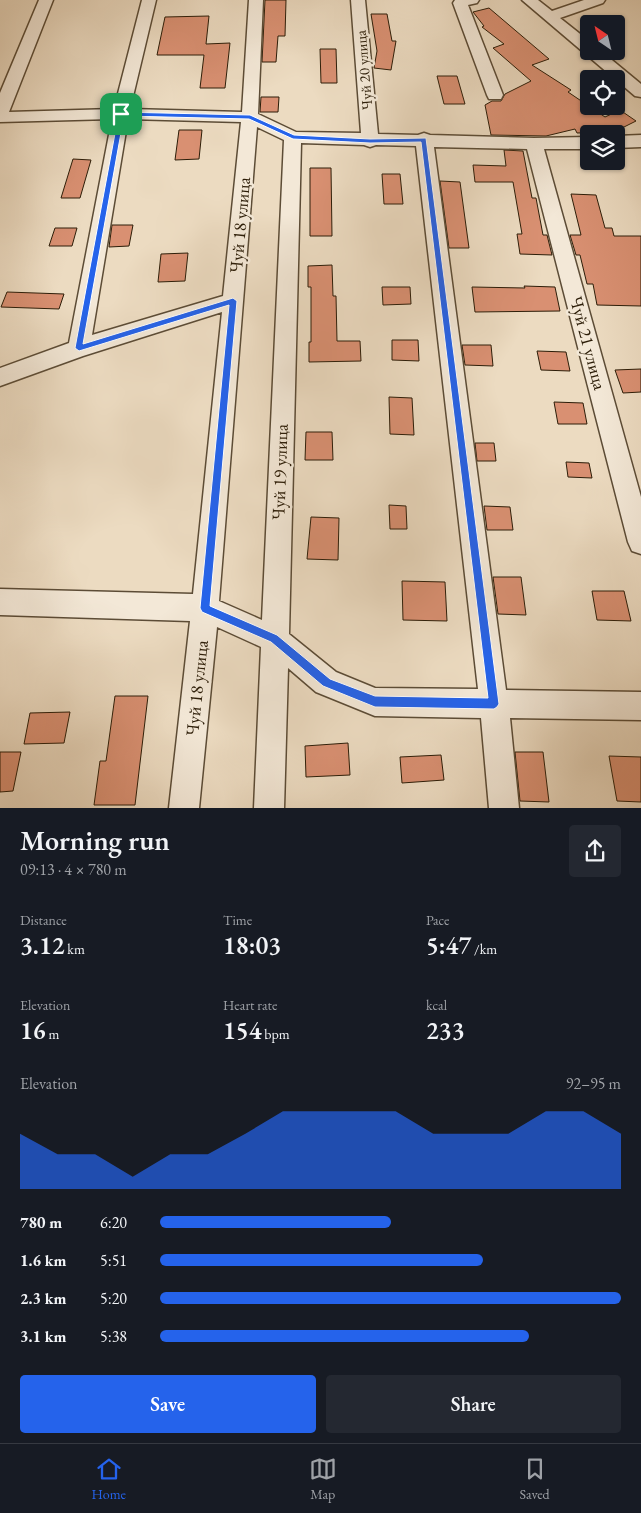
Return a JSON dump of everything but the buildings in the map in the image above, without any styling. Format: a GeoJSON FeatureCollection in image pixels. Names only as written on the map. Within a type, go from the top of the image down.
{"type":"FeatureCollection","features":[{"type":"Feature","properties":{"kind":"street"},"geometry":{"type":"LineString","coordinates":[[46,0],[0,115],[121,114],[250,117],[293,137],[370,141],[424,140],[534,144],[580,142]]}},
{"type":"Feature","properties":{"kind":"street"},"geometry":{"type":"LineString","coordinates":[[79,348],[121,114],[149,0]]}},
{"type":"Feature","properties":{"kind":"street","name":"Чуй 18 улица"},"geometry":{"type":"LineString","coordinates":[[184,808],[205,608],[250,117],[256,0]]}},
{"type":"Feature","properties":{"kind":"street","name":"Чуй 20 улица"},"geometry":{"type":"LineString","coordinates":[[358,0],[370,141]]}},
{"type":"Feature","properties":{"kind":"street"},"geometry":{"type":"LineString","coordinates":[[472,0],[460,3],[495,95]]}},
{"type":"Feature","properties":{"kind":"street"},"geometry":{"type":"LineString","coordinates":[[529,0],[580,42]]}},
{"type":"Feature","properties":{"kind":"street"},"geometry":{"type":"LineString","coordinates":[[549,16],[598,0]]}},
{"type":"Feature","properties":{"kind":"street"},"geometry":{"type":"LineString","coordinates":[[602,60],[641,92]]}},
{"type":"Feature","properties":{"kind":"street","name":"Чуй 19 улица"},"geometry":{"type":"LineString","coordinates":[[269,808],[293,137]]}},
{"type":"Feature","properties":{"kind":"street"},"geometry":{"type":"LineString","coordinates":[[424,140],[494,704],[504,808]]}},
{"type":"Feature","properties":{"kind":"street"},"geometry":{"type":"LineString","coordinates":[[625,142],[641,141]]}},
{"type":"Feature","properties":{"kind":"street","name":"Чуй 21 улица"},"geometry":{"type":"LineString","coordinates":[[534,144],[641,542]]}},
{"type":"Feature","properties":{"kind":"street"},"geometry":{"type":"LineString","coordinates":[[0,377],[79,348],[233,301]]}},
{"type":"Feature","properties":{"kind":"street"},"geometry":{"type":"LineString","coordinates":[[1,607],[205,608],[274,639],[326,682],[375,702],[641,706]]}},
{"type":"Feature","properties":{"kind":"route"},"geometry":{"type":"LineString","coordinates":[[121,114],[250,117],[293,137],[370,141],[424,140],[494,704],[375,702],[326,682],[274,639],[205,608],[233,301],[79,348],[121,114]]}}]}
